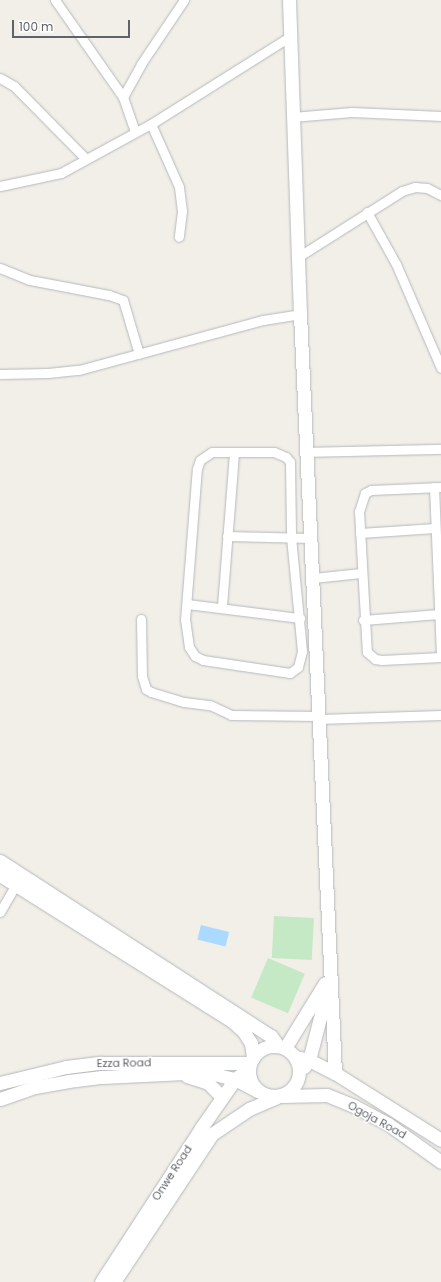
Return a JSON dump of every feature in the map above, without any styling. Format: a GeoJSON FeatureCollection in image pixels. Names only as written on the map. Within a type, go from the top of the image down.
{"type":"FeatureCollection","features":[{"type":"Feature","properties":{"kind":"main road"},"geometry":{"type":"LineString","coordinates":[[289,0],[289,37],[300,314],[336,1073]]}},
{"type":"Feature","properties":{"kind":"main road"},"geometry":{"type":"LineString","coordinates":[[0,861],[271,1036],[281,1047],[296,1058],[300,1074]]}},
{"type":"Feature","properties":{"kind":"main road"},"geometry":{"type":"LineString","coordinates":[[0,874],[233,1022],[244,1032],[251,1043],[249,1077],[258,1091],[265,1095],[279,1096],[292,1090],[309,1060],[332,971]]}},
{"type":"Feature","properties":{"kind":"main road"},"geometry":{"type":"LineString","coordinates":[[281,1047],[332,971]]}},
{"type":"Feature","properties":{"kind":"main road"},"geometry":{"type":"LineString","coordinates":[[251,1063],[264,1048],[281,1047]]}},
{"type":"Feature","properties":{"kind":"main road","name":"Ogoja Road"},"geometry":{"type":"LineString","coordinates":[[296,1058],[309,1060],[336,1073],[441,1140]]}},
{"type":"Feature","properties":{"kind":"main road","name":"Ezza Road"},"geometry":{"type":"LineString","coordinates":[[0,1083],[66,1067],[101,1063],[251,1063]]}},
{"type":"Feature","properties":{"kind":"main road","name":"Onwe Road"},"geometry":{"type":"LineString","coordinates":[[114,1282],[147,1223],[222,1097],[235,1079],[251,1063]]}},
{"type":"Feature","properties":{"kind":"main road","name":"Ezza Road"},"geometry":{"type":"LineString","coordinates":[[0,1099],[35,1087],[68,1081],[102,1077],[183,1075],[206,1072],[235,1079],[258,1091]]}},
{"type":"Feature","properties":{"kind":"main road"},"geometry":{"type":"LineString","coordinates":[[183,1075],[208,1083],[222,1097]]}},
{"type":"Feature","properties":{"kind":"main road","name":"Ogoja Road"},"geometry":{"type":"LineString","coordinates":[[279,1096],[328,1095],[354,1106],[388,1124],[441,1162]]}},
{"type":"Feature","properties":{"kind":"main road","name":"Onwe Road"},"geometry":{"type":"LineString","coordinates":[[101,1282],[147,1223],[212,1134],[249,1109],[279,1096]]}},
{"type":"Feature","properties":{"kind":"street"},"geometry":{"type":"LineString","coordinates":[[55,0],[123,97],[135,131]]}},
{"type":"Feature","properties":{"kind":"street"},"geometry":{"type":"LineString","coordinates":[[123,97],[140,64],[184,0]]}},
{"type":"Feature","properties":{"kind":"street"},"geometry":{"type":"LineString","coordinates":[[0,186],[62,173],[85,158],[151,124],[289,37]]}},
{"type":"Feature","properties":{"kind":"street"},"geometry":{"type":"LineString","coordinates":[[0,78],[14,86],[85,158]]}},
{"type":"Feature","properties":{"kind":"street"},"geometry":{"type":"LineString","coordinates":[[292,117],[352,112],[441,116]]}},
{"type":"Feature","properties":{"kind":"street"},"geometry":{"type":"LineString","coordinates":[[151,124],[179,187],[182,211],[179,237]]}},
{"type":"Feature","properties":{"kind":"street"},"geometry":{"type":"LineString","coordinates":[[298,257],[402,190],[415,187],[427,188],[441,195]]}},
{"type":"Feature","properties":{"kind":"street"},"geometry":{"type":"LineString","coordinates":[[367,212],[437,343],[441,368]]}},
{"type":"Feature","properties":{"kind":"street"},"geometry":{"type":"LineString","coordinates":[[0,268],[30,280],[116,296],[123,300],[139,354]]}},
{"type":"Feature","properties":{"kind":"street"},"geometry":{"type":"LineString","coordinates":[[0,374],[48,373],[79,370],[263,320],[300,314]]}},
{"type":"Feature","properties":{"kind":"street"},"geometry":{"type":"LineString","coordinates":[[307,452],[441,449]]}},
{"type":"Feature","properties":{"kind":"street"},"geometry":{"type":"LineString","coordinates":[[222,606],[226,536],[234,452]]}},
{"type":"Feature","properties":{"kind":"street"},"geometry":{"type":"LineString","coordinates":[[234,452],[274,452],[280,454],[290,462],[291,538],[300,618],[302,651],[298,667],[290,673],[283,674],[203,660],[195,656],[189,647],[187,604],[197,469],[205,454],[234,452]]}},
{"type":"Feature","properties":{"kind":"street"},"geometry":{"type":"LineString","coordinates":[[437,487],[436,528],[441,658],[382,660],[370,657],[365,644],[363,620],[359,511],[365,493],[383,488],[437,487]]}},
{"type":"Feature","properties":{"kind":"street"},"geometry":{"type":"LineString","coordinates":[[360,533],[436,528]]}},
{"type":"Feature","properties":{"kind":"street"},"geometry":{"type":"LineString","coordinates":[[226,536],[311,538]]}},
{"type":"Feature","properties":{"kind":"street"},"geometry":{"type":"LineString","coordinates":[[312,578],[361,573]]}},
{"type":"Feature","properties":{"kind":"street"},"geometry":{"type":"LineString","coordinates":[[187,604],[222,606],[300,618]]}},
{"type":"Feature","properties":{"kind":"street"},"geometry":{"type":"LineString","coordinates":[[363,620],[439,614]]}},
{"type":"Feature","properties":{"kind":"street"},"geometry":{"type":"LineString","coordinates":[[141,619],[142,676],[144,685],[151,692],[184,702],[210,705],[231,715],[319,718],[441,715]]}},
{"type":"Feature","properties":{"kind":"street"},"geometry":{"type":"LineString","coordinates":[[0,912],[16,884]]}},
{"type":"Feature","properties":{"kind":"green space"},"geometry":{"type":"Polygon","coordinates":[[[274,916],[314,918],[312,960],[272,958],[274,916]]]}},
{"type":"Feature","properties":{"kind":"green space"},"geometry":{"type":"Polygon","coordinates":[[[268,958],[305,974],[288,1013],[251,998],[268,958]]]}},
{"type":"Feature","properties":{"kind":"water"},"geometry":{"type":"Polygon","coordinates":[[[201,925],[229,932],[226,947],[197,940],[201,925]]]}}]}
